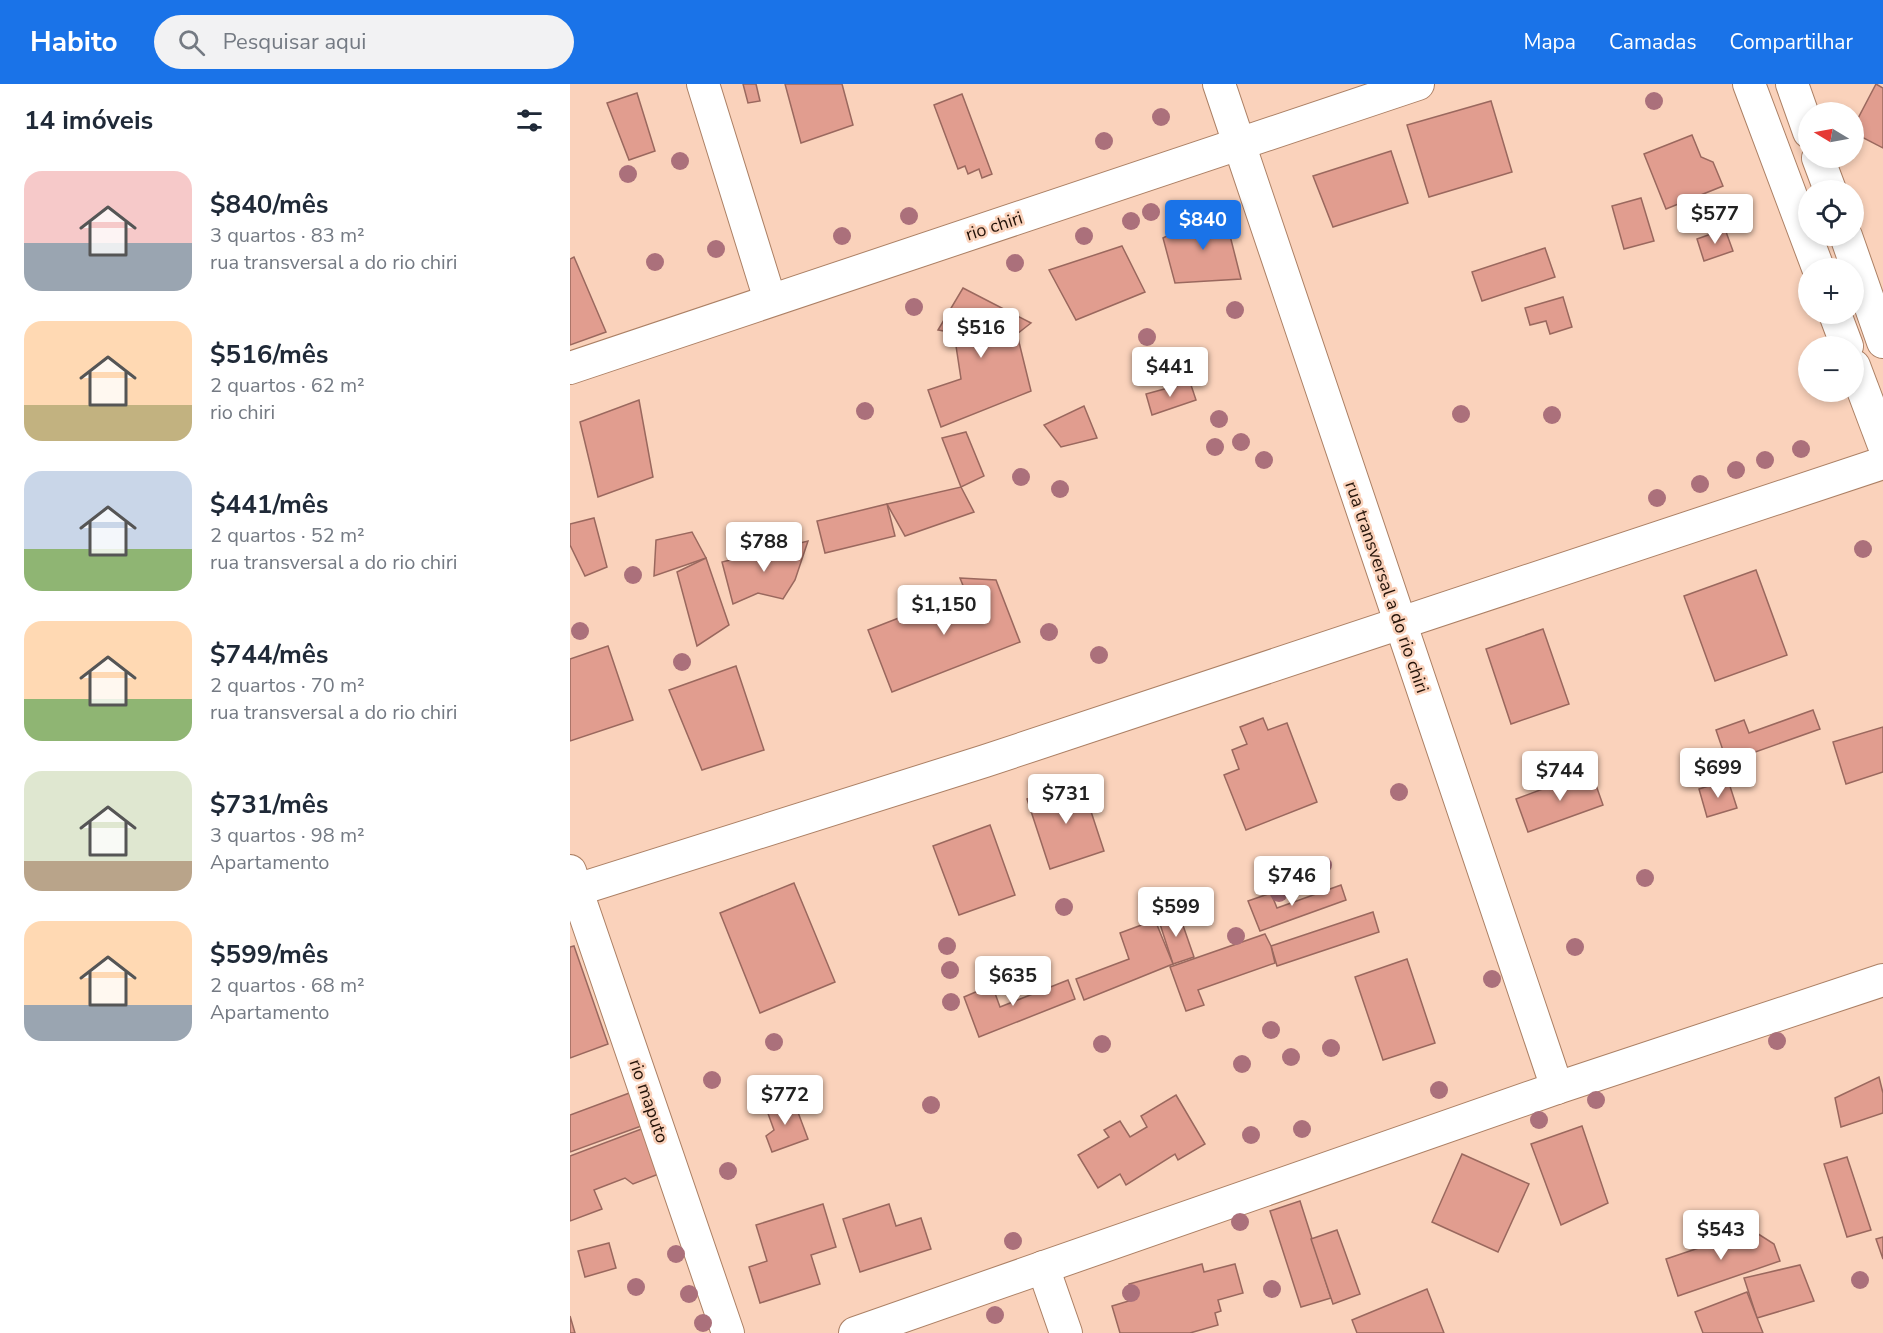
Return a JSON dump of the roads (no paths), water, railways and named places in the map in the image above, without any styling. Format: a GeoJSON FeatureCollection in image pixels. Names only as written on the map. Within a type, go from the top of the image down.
{"type":"FeatureCollection","features":[{"type":"Feature","properties":{"kind":"street"},"geometry":{"type":"LineString","coordinates":[[703,84],[770,300]]}},
{"type":"Feature","properties":{"kind":"street","name":"rua transversal a do rio chiri"},"geometry":{"type":"LineString","coordinates":[[1219,84],[1557,1088]]}},
{"type":"Feature","properties":{"kind":"street","name":"rio chiri"},"geometry":{"type":"LineString","coordinates":[[570,368],[1240,146],[1418,84]]}},
{"type":"Feature","properties":{"kind":"street"},"geometry":{"type":"LineString","coordinates":[[1749,84],[1814,258]]}},
{"type":"Feature","properties":{"kind":"street"},"geometry":{"type":"LineString","coordinates":[[1792,84],[1798,102]]}},
{"type":"Feature","properties":{"kind":"street"},"geometry":{"type":"LineString","coordinates":[[1849,246],[1883,342]]}},
{"type":"Feature","properties":{"kind":"street"},"geometry":{"type":"LineString","coordinates":[[1864,393],[1883,443]]}},
{"type":"Feature","properties":{"kind":"street"},"geometry":{"type":"LineString","coordinates":[[572,884],[985,761],[1883,463]]}},
{"type":"Feature","properties":{"kind":"street","name":"rio maputo"},"geometry":{"type":"LineString","coordinates":[[572,884],[728,1333]]}},
{"type":"Feature","properties":{"kind":"street"},"geometry":{"type":"LineString","coordinates":[[855,1333],[1557,1088],[1883,980]]}},
{"type":"Feature","properties":{"kind":"street"},"geometry":{"type":"LineString","coordinates":[[1043,1267],[1066,1333]]}}]}
